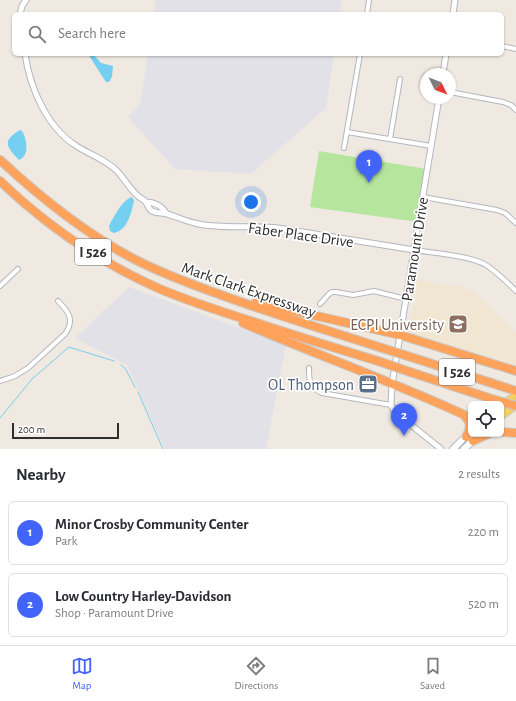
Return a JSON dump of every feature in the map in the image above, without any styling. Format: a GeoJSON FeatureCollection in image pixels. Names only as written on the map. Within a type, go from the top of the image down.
{"type":"FeatureCollection","features":[{"type":"Feature","properties":{"kind":"highway"},"geometry":{"type":"LineString","coordinates":[[0,157],[14,173]]}},
{"type":"Feature","properties":{"kind":"highway","name":"Mark Clark Expressway"},"geometry":{"type":"LineString","coordinates":[[0,160],[61,213],[108,244],[154,269],[268,312],[516,391]]}},
{"type":"Feature","properties":{"kind":"highway","name":"Mark Clark Expressway"},"geometry":{"type":"LineString","coordinates":[[0,181],[44,219],[102,258],[124,271],[159,288],[198,304],[516,406]]}},
{"type":"Feature","properties":{"kind":"highway"},"geometry":{"type":"LineString","coordinates":[[208,290],[400,336],[514,369]]}},
{"type":"Feature","properties":{"kind":"highway"},"geometry":{"type":"LineString","coordinates":[[198,304],[300,347],[368,373],[468,417]]}},
{"type":"Feature","properties":{"kind":"highway"},"geometry":{"type":"LineString","coordinates":[[504,432],[516,433]]}},
{"type":"Feature","properties":{"kind":"main road"},"geometry":{"type":"LineString","coordinates":[[504,404],[516,395]]}},
{"type":"Feature","properties":{"kind":"main road"},"geometry":{"type":"LineString","coordinates":[[504,414],[516,406]]}},
{"type":"Feature","properties":{"kind":"main road"},"geometry":{"type":"LineString","coordinates":[[453,449],[470,437]]}},
{"type":"Feature","properties":{"kind":"main road"},"geometry":{"type":"LineString","coordinates":[[464,449],[470,437]]}},
{"type":"Feature","properties":{"kind":"street"},"geometry":{"type":"LineString","coordinates":[[20,12],[26,0]]}},
{"type":"Feature","properties":{"kind":"street"},"geometry":{"type":"LineString","coordinates":[[367,12],[369,0]]}},
{"type":"Feature","properties":{"kind":"street"},"geometry":{"type":"LineString","coordinates":[[453,12],[455,0]]}},
{"type":"Feature","properties":{"kind":"street"},"geometry":{"type":"LineString","coordinates":[[504,46],[516,49]]}},
{"type":"Feature","properties":{"kind":"street","name":"Faber Place Drive"},"geometry":{"type":"LineString","coordinates":[[25,56],[34,92],[60,133],[73,144],[109,164],[122,176],[138,196],[146,202],[152,211],[199,224],[213,226],[258,226],[278,228],[414,250]]}},
{"type":"Feature","properties":{"kind":"street"},"geometry":{"type":"LineString","coordinates":[[344,148],[360,56]]}},
{"type":"Feature","properties":{"kind":"street"},"geometry":{"type":"LineString","coordinates":[[444,68],[446,56]]}},
{"type":"Feature","properties":{"kind":"street"},"geometry":{"type":"LineString","coordinates":[[390,139],[400,80]]}},
{"type":"Feature","properties":{"kind":"street"},"geometry":{"type":"LineString","coordinates":[[456,93],[503,102],[511,105],[516,110]]}},
{"type":"Feature","properties":{"kind":"street","name":"Paramount Drive"},"geometry":{"type":"LineString","coordinates":[[391,405],[392,384],[438,104]]}},
{"type":"Feature","properties":{"kind":"street"},"geometry":{"type":"LineString","coordinates":[[347,132],[431,146]]}},
{"type":"Feature","properties":{"kind":"street"},"geometry":{"type":"LineString","coordinates":[[423,197],[497,210],[505,213],[516,223]]}},
{"type":"Feature","properties":{"kind":"street"},"geometry":{"type":"LineString","coordinates":[[414,250],[475,260],[486,264],[516,292]]}},
{"type":"Feature","properties":{"kind":"street"},"geometry":{"type":"LineString","coordinates":[[0,286],[18,269]]}},
{"type":"Feature","properties":{"kind":"street"},"geometry":{"type":"LineString","coordinates":[[320,304],[332,292],[353,294],[374,291],[406,299]]}},
{"type":"Feature","properties":{"kind":"street"},"geometry":{"type":"LineString","coordinates":[[0,381],[15,376],[28,368],[65,334],[71,323],[66,309],[58,301]]}},
{"type":"Feature","properties":{"kind":"street"},"geometry":{"type":"LineString","coordinates":[[309,368],[309,380],[314,390],[322,393],[391,405],[395,412],[441,449]]}},
{"type":"Feature","properties":{"kind":"shaded area"},"geometry":{"type":"Polygon","coordinates":[[[156,0],[342,0],[340,12],[154,12],[156,0]]]}},
{"type":"Feature","properties":{"kind":"shaded area"},"geometry":{"type":"Polygon","coordinates":[[[148,56],[334,56],[326,108],[251,174],[175,169],[128,117],[140,104],[148,56]]]}},
{"type":"Feature","properties":{"kind":"shaded area","name":"ECPI University"},"geometry":{"type":"Polygon","coordinates":[[[417,280],[460,287],[475,293],[516,333],[516,366],[409,334],[414,305],[416,302],[415,294],[417,280]]]}},
{"type":"Feature","properties":{"kind":"shaded area"},"geometry":{"type":"Polygon","coordinates":[[[129,287],[286,345],[266,449],[165,449],[127,365],[75,338],[129,287]]]}},
{"type":"Feature","properties":{"kind":"green space"},"geometry":{"type":"Polygon","coordinates":[[[319,151],[427,169],[419,222],[310,207],[319,151]]]}},
{"type":"Feature","properties":{"kind":"water"},"geometry":{"type":"Polygon","coordinates":[[[89,56],[95,56],[101,63],[113,66],[112,77],[109,82],[106,82],[89,56]]]}},
{"type":"Feature","properties":{"kind":"water"},"geometry":{"type":"Polygon","coordinates":[[[20,130],[24,134],[26,151],[25,155],[19,160],[9,148],[8,141],[20,130]]]}},
{"type":"Feature","properties":{"kind":"water"},"geometry":{"type":"Polygon","coordinates":[[[132,197],[134,201],[126,225],[114,233],[110,231],[109,226],[113,218],[125,201],[132,197]]]}},
{"type":"Feature","properties":{"kind":"waterway"},"geometry":{"type":"LineString","coordinates":[[0,418],[32,379],[69,347],[114,361]]}},
{"type":"Feature","properties":{"kind":"waterway"},"geometry":{"type":"LineString","coordinates":[[121,365],[125,368],[135,387]]}},
{"type":"Feature","properties":{"kind":"waterway"},"geometry":{"type":"LineString","coordinates":[[138,392],[163,449]]}},
{"type":"Feature","properties":{"kind":"place","name":"Minor Crosby Community Center"},"geometry":{"type":"Point","coordinates":[369,183]}},
{"type":"Feature","properties":{"kind":"place","name":"ECPI University"},"geometry":{"type":"Point","coordinates":[458,324]}},
{"type":"Feature","properties":{"kind":"place","name":"OL Thompson"},"geometry":{"type":"Point","coordinates":[368,384]}},
{"type":"Feature","properties":{"kind":"place","name":"Low Country Harley-Davidson"},"geometry":{"type":"Point","coordinates":[404,436]}}]}
